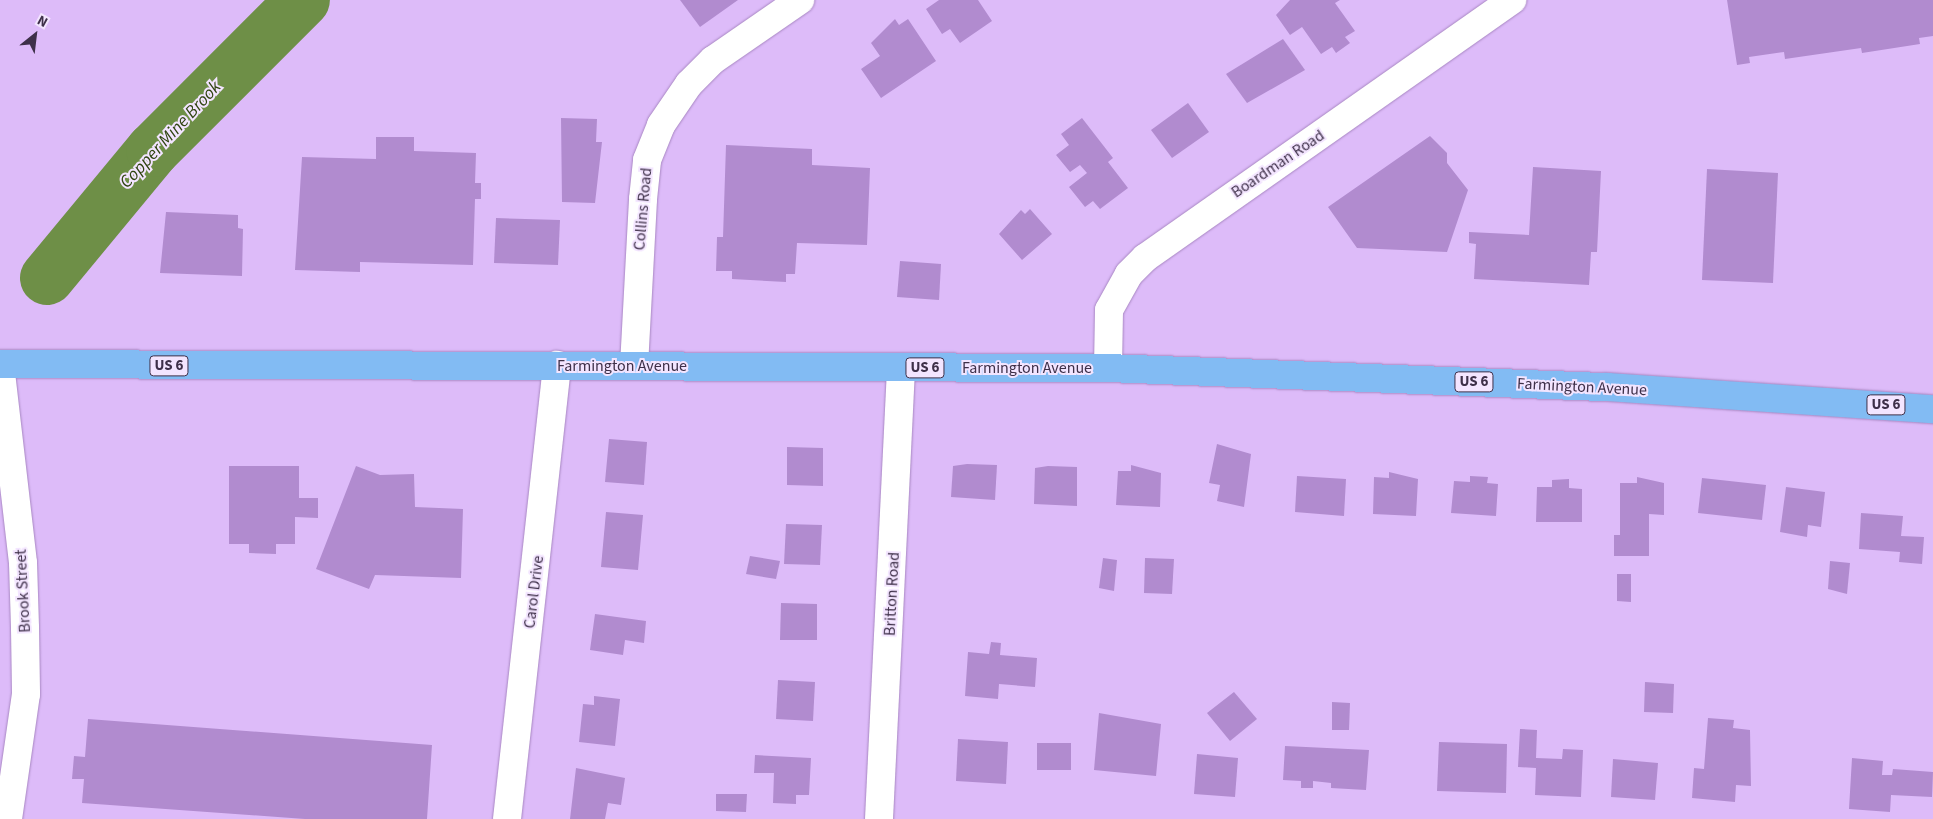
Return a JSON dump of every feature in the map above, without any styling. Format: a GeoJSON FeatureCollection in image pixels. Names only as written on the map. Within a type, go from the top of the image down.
{"type":"FeatureCollection","features":[{"type":"Feature","properties":{"kind":"highway","name":"Farmington Avenue"},"geometry":{"type":"LineString","coordinates":[[0,364],[1108,368],[1608,387],[1933,409]]}},
{"type":"Feature","properties":{"kind":"street","name":"Collins Road"},"geometry":{"type":"LineString","coordinates":[[634,366],[643,199],[647,160],[661,125],[684,90],[713,60],[800,0]]}},
{"type":"Feature","properties":{"kind":"street","name":"Boardman Road"},"geometry":{"type":"LineString","coordinates":[[1108,368],[1109,310],[1129,274],[1145,258],[1512,0]]}},
{"type":"Feature","properties":{"kind":"street","name":"Brook Street"},"geometry":{"type":"LineString","coordinates":[[0,364],[22,554],[25,628],[26,694],[8,819]]}},
{"type":"Feature","properties":{"kind":"street","name":"Carol Drive"},"geometry":{"type":"LineString","coordinates":[[507,819],[557,365]]}},
{"type":"Feature","properties":{"kind":"street","name":"Britton Road"},"geometry":{"type":"LineString","coordinates":[[879,819],[901,368]]}},
{"type":"Feature","properties":{"kind":"building"},"geometry":{"type":"Polygon","coordinates":[[[680,0],[738,0],[700,27],[680,0]]]}},
{"type":"Feature","properties":{"kind":"building"},"geometry":{"type":"Polygon","coordinates":[[[939,0],[978,0],[992,21],[960,43],[950,29],[942,34],[926,9],[939,0]]]}},
{"type":"Feature","properties":{"kind":"building"},"geometry":{"type":"Polygon","coordinates":[[[1290,0],[1340,0],[1335,3],[1355,31],[1345,37],[1350,43],[1336,53],[1332,47],[1321,54],[1302,27],[1290,35],[1276,15],[1290,0]]]}},
{"type":"Feature","properties":{"kind":"building"},"geometry":{"type":"Polygon","coordinates":[[[1727,0],[1933,0],[1933,36],[1919,38],[1920,44],[1862,53],[1861,48],[1785,59],[1784,52],[1749,57],[1750,63],[1737,65],[1727,0]]]}},
{"type":"Feature","properties":{"kind":"building"},"geometry":{"type":"Polygon","coordinates":[[[895,19],[899,25],[908,19],[936,61],[881,98],[861,69],[880,56],[871,43],[895,19]]]}},
{"type":"Feature","properties":{"kind":"building"},"geometry":{"type":"Polygon","coordinates":[[[1283,39],[1305,70],[1247,103],[1226,74],[1283,39]]]}},
{"type":"Feature","properties":{"kind":"building"},"geometry":{"type":"Polygon","coordinates":[[[1188,103],[1209,132],[1172,158],[1151,130],[1188,103]]]}},
{"type":"Feature","properties":{"kind":"building"},"geometry":{"type":"Polygon","coordinates":[[[561,118],[597,119],[596,142],[602,142],[595,203],[562,202],[561,118]]]}},
{"type":"Feature","properties":{"kind":"building"},"geometry":{"type":"Polygon","coordinates":[[[1082,118],[1113,158],[1108,162],[1128,188],[1100,209],[1093,201],[1085,207],[1069,187],[1087,173],[1080,165],[1070,172],[1056,155],[1069,145],[1061,134],[1082,118]]]}},
{"type":"Feature","properties":{"kind":"building"},"geometry":{"type":"Polygon","coordinates":[[[1430,136],[1447,153],[1447,163],[1468,190],[1447,252],[1357,248],[1328,207],[1430,136]]]}},
{"type":"Feature","properties":{"kind":"building"},"geometry":{"type":"Polygon","coordinates":[[[376,137],[414,137],[414,151],[476,153],[475,183],[481,183],[481,199],[475,199],[473,265],[360,262],[360,272],[295,270],[302,157],[376,159],[376,137]]]}},
{"type":"Feature","properties":{"kind":"building"},"geometry":{"type":"Polygon","coordinates":[[[726,145],[812,149],[812,165],[870,168],[867,245],[797,243],[795,274],[786,274],[786,282],[732,279],[732,271],[716,271],[717,237],[723,237],[726,145]]]}},
{"type":"Feature","properties":{"kind":"building"},"geometry":{"type":"Polygon","coordinates":[[[1533,167],[1601,171],[1597,252],[1591,252],[1589,285],[1474,279],[1476,244],[1469,243],[1469,232],[1529,235],[1533,167]]]}},
{"type":"Feature","properties":{"kind":"building"},"geometry":{"type":"Polygon","coordinates":[[[1707,169],[1778,173],[1773,283],[1702,280],[1707,169]]]}},
{"type":"Feature","properties":{"kind":"building"},"geometry":{"type":"Polygon","coordinates":[[[1030,209],[1052,234],[1022,260],[999,234],[1021,210],[1025,214],[1030,209]]]}},
{"type":"Feature","properties":{"kind":"building"},"geometry":{"type":"Polygon","coordinates":[[[166,212],[238,215],[238,228],[243,229],[242,276],[160,273],[166,212]]]}},
{"type":"Feature","properties":{"kind":"building"},"geometry":{"type":"Polygon","coordinates":[[[496,218],[560,220],[558,265],[494,263],[496,218]]]}},
{"type":"Feature","properties":{"kind":"building"},"geometry":{"type":"Polygon","coordinates":[[[900,261],[941,264],[939,300],[897,297],[900,261]]]}},
{"type":"Feature","properties":{"kind":"building"},"geometry":{"type":"Polygon","coordinates":[[[609,439],[647,442],[644,485],[605,482],[609,439]]]}},
{"type":"Feature","properties":{"kind":"building"},"geometry":{"type":"Polygon","coordinates":[[[1217,444],[1251,454],[1244,507],[1217,501],[1220,485],[1209,483],[1217,444]]]}},
{"type":"Feature","properties":{"kind":"building"},"geometry":{"type":"Polygon","coordinates":[[[787,447],[823,448],[823,486],[787,485],[787,447]]]}},
{"type":"Feature","properties":{"kind":"building"},"geometry":{"type":"Polygon","coordinates":[[[967,464],[997,465],[995,500],[951,497],[953,466],[967,464]]]}},
{"type":"Feature","properties":{"kind":"building"},"geometry":{"type":"Polygon","coordinates":[[[1131,465],[1161,473],[1160,507],[1116,505],[1118,471],[1131,471],[1131,465]]]}},
{"type":"Feature","properties":{"kind":"building"},"geometry":{"type":"Polygon","coordinates":[[[229,466],[299,466],[299,498],[318,498],[318,518],[295,517],[295,544],[276,544],[276,554],[249,553],[249,544],[229,544],[229,466]]]}},
{"type":"Feature","properties":{"kind":"building"},"geometry":{"type":"Polygon","coordinates":[[[356,466],[380,475],[414,474],[415,507],[463,509],[461,578],[375,575],[369,589],[316,569],[356,466]]]}},
{"type":"Feature","properties":{"kind":"building"},"geometry":{"type":"Polygon","coordinates":[[[1048,466],[1077,467],[1077,506],[1034,504],[1035,468],[1048,466]]]}},
{"type":"Feature","properties":{"kind":"building"},"geometry":{"type":"Polygon","coordinates":[[[1389,472],[1418,479],[1416,516],[1373,514],[1374,477],[1389,478],[1389,472]]]}},
{"type":"Feature","properties":{"kind":"building"},"geometry":{"type":"Polygon","coordinates":[[[1297,476],[1346,479],[1344,516],[1295,512],[1297,476]]]}},
{"type":"Feature","properties":{"kind":"building"},"geometry":{"type":"Polygon","coordinates":[[[1470,476],[1488,477],[1487,483],[1498,484],[1496,516],[1451,513],[1454,481],[1470,482],[1470,476]]]}},
{"type":"Feature","properties":{"kind":"building"},"geometry":{"type":"Polygon","coordinates":[[[1637,477],[1664,483],[1664,515],[1649,514],[1649,556],[1614,556],[1614,535],[1620,535],[1620,483],[1637,483],[1637,477]]]}},
{"type":"Feature","properties":{"kind":"building"},"geometry":{"type":"Polygon","coordinates":[[[1702,478],[1766,485],[1762,520],[1698,513],[1702,478]]]}},
{"type":"Feature","properties":{"kind":"building"},"geometry":{"type":"Polygon","coordinates":[[[1569,479],[1569,488],[1582,489],[1582,522],[1536,522],[1537,487],[1552,487],[1552,480],[1569,479]]]}},
{"type":"Feature","properties":{"kind":"building"},"geometry":{"type":"Polygon","coordinates":[[[1786,487],[1825,492],[1821,527],[1808,525],[1807,537],[1780,532],[1786,487]]]}},
{"type":"Feature","properties":{"kind":"building"},"geometry":{"type":"Polygon","coordinates":[[[606,512],[643,515],[638,570],[601,567],[606,512]]]}},
{"type":"Feature","properties":{"kind":"building"},"geometry":{"type":"Polygon","coordinates":[[[1861,513],[1903,516],[1901,536],[1924,537],[1922,564],[1899,562],[1900,552],[1859,549],[1861,513]]]}},
{"type":"Feature","properties":{"kind":"building"},"geometry":{"type":"Polygon","coordinates":[[[786,524],[822,525],[820,565],[784,564],[786,524]]]}},
{"type":"Feature","properties":{"kind":"building"},"geometry":{"type":"Polygon","coordinates":[[[750,556],[780,561],[776,579],[746,574],[750,556]]]}},
{"type":"Feature","properties":{"kind":"building"},"geometry":{"type":"Polygon","coordinates":[[[1103,558],[1117,560],[1114,591],[1099,588],[1103,558]]]}},
{"type":"Feature","properties":{"kind":"building"},"geometry":{"type":"Polygon","coordinates":[[[1145,558],[1174,559],[1172,594],[1144,593],[1145,558]]]}},
{"type":"Feature","properties":{"kind":"building"},"geometry":{"type":"Polygon","coordinates":[[[1830,561],[1850,563],[1847,594],[1828,589],[1830,561]]]}},
{"type":"Feature","properties":{"kind":"building"},"geometry":{"type":"Polygon","coordinates":[[[1617,574],[1631,574],[1631,602],[1617,601],[1617,574]]]}},
{"type":"Feature","properties":{"kind":"building"},"geometry":{"type":"Polygon","coordinates":[[[781,603],[817,604],[817,640],[780,640],[781,603]]]}},
{"type":"Feature","properties":{"kind":"building"},"geometry":{"type":"Polygon","coordinates":[[[595,614],[646,621],[644,643],[625,640],[623,655],[590,650],[595,614]]]}},
{"type":"Feature","properties":{"kind":"building"},"geometry":{"type":"Polygon","coordinates":[[[991,642],[1001,643],[1000,655],[1037,658],[1035,687],[999,684],[998,699],[965,696],[968,652],[989,654],[991,642]]]}},
{"type":"Feature","properties":{"kind":"building"},"geometry":{"type":"Polygon","coordinates":[[[778,680],[815,682],[813,721],[776,719],[778,680]]]}},
{"type":"Feature","properties":{"kind":"building"},"geometry":{"type":"Polygon","coordinates":[[[1645,682],[1674,684],[1673,713],[1644,712],[1645,682]]]}},
{"type":"Feature","properties":{"kind":"building"},"geometry":{"type":"Polygon","coordinates":[[[1234,692],[1257,719],[1230,741],[1207,713],[1234,692]]]}},
{"type":"Feature","properties":{"kind":"building"},"geometry":{"type":"Polygon","coordinates":[[[594,696],[620,699],[615,746],[579,742],[583,704],[594,705],[594,696]]]}},
{"type":"Feature","properties":{"kind":"building"},"geometry":{"type":"Polygon","coordinates":[[[1332,702],[1350,703],[1349,730],[1332,730],[1332,702]]]}},
{"type":"Feature","properties":{"kind":"building"},"geometry":{"type":"Polygon","coordinates":[[[1099,713],[1161,724],[1156,776],[1094,770],[1099,713]]]}},
{"type":"Feature","properties":{"kind":"building"},"geometry":{"type":"Polygon","coordinates":[[[1708,718],[1734,720],[1733,728],[1750,730],[1751,786],[1736,785],[1735,802],[1692,798],[1694,768],[1704,769],[1708,718]]]}},
{"type":"Feature","properties":{"kind":"building"},"geometry":{"type":"Polygon","coordinates":[[[88,719],[432,745],[427,819],[305,819],[82,803],[84,779],[72,779],[74,756],[85,757],[88,719]]]}},
{"type":"Feature","properties":{"kind":"building"},"geometry":{"type":"Polygon","coordinates":[[[1520,729],[1537,730],[1536,758],[1562,759],[1563,749],[1583,750],[1581,797],[1535,795],[1536,768],[1518,767],[1520,729]]]}},
{"type":"Feature","properties":{"kind":"building"},"geometry":{"type":"Polygon","coordinates":[[[958,739],[1008,742],[1006,784],[956,781],[958,739]]]}},
{"type":"Feature","properties":{"kind":"building"},"geometry":{"type":"Polygon","coordinates":[[[1439,742],[1507,744],[1506,793],[1437,791],[1439,742]]]}},
{"type":"Feature","properties":{"kind":"building"},"geometry":{"type":"Polygon","coordinates":[[[1037,743],[1071,743],[1071,770],[1037,770],[1037,743]]]}},
{"type":"Feature","properties":{"kind":"building"},"geometry":{"type":"Polygon","coordinates":[[[1285,746],[1369,750],[1366,790],[1331,788],[1331,783],[1313,781],[1313,788],[1301,788],[1301,781],[1283,780],[1285,746]]]}},
{"type":"Feature","properties":{"kind":"building"},"geometry":{"type":"Polygon","coordinates":[[[1197,754],[1238,758],[1235,797],[1194,794],[1197,754]]]}},
{"type":"Feature","properties":{"kind":"building"},"geometry":{"type":"Polygon","coordinates":[[[755,755],[811,758],[809,795],[796,795],[796,804],[773,803],[774,773],[754,773],[755,755]]]}},
{"type":"Feature","properties":{"kind":"building"},"geometry":{"type":"Polygon","coordinates":[[[1852,758],[1883,761],[1882,775],[1892,775],[1893,769],[1933,772],[1932,797],[1891,795],[1890,812],[1849,809],[1852,758]]]}},
{"type":"Feature","properties":{"kind":"building"},"geometry":{"type":"Polygon","coordinates":[[[1613,759],[1658,763],[1655,800],[1611,797],[1613,759]]]}},
{"type":"Feature","properties":{"kind":"building"},"geometry":{"type":"Polygon","coordinates":[[[576,768],[625,778],[621,805],[608,803],[605,819],[570,819],[576,768]]]}},
{"type":"Feature","properties":{"kind":"building"},"geometry":{"type":"Polygon","coordinates":[[[716,794],[747,794],[746,812],[716,811],[716,794]]]}},
{"type":"Feature","properties":{"kind":"waterway","name":"Copper Mine Brook"},"geometry":{"type":"LineString","coordinates":[[47,278],[153,150],[303,0]]}}]}
